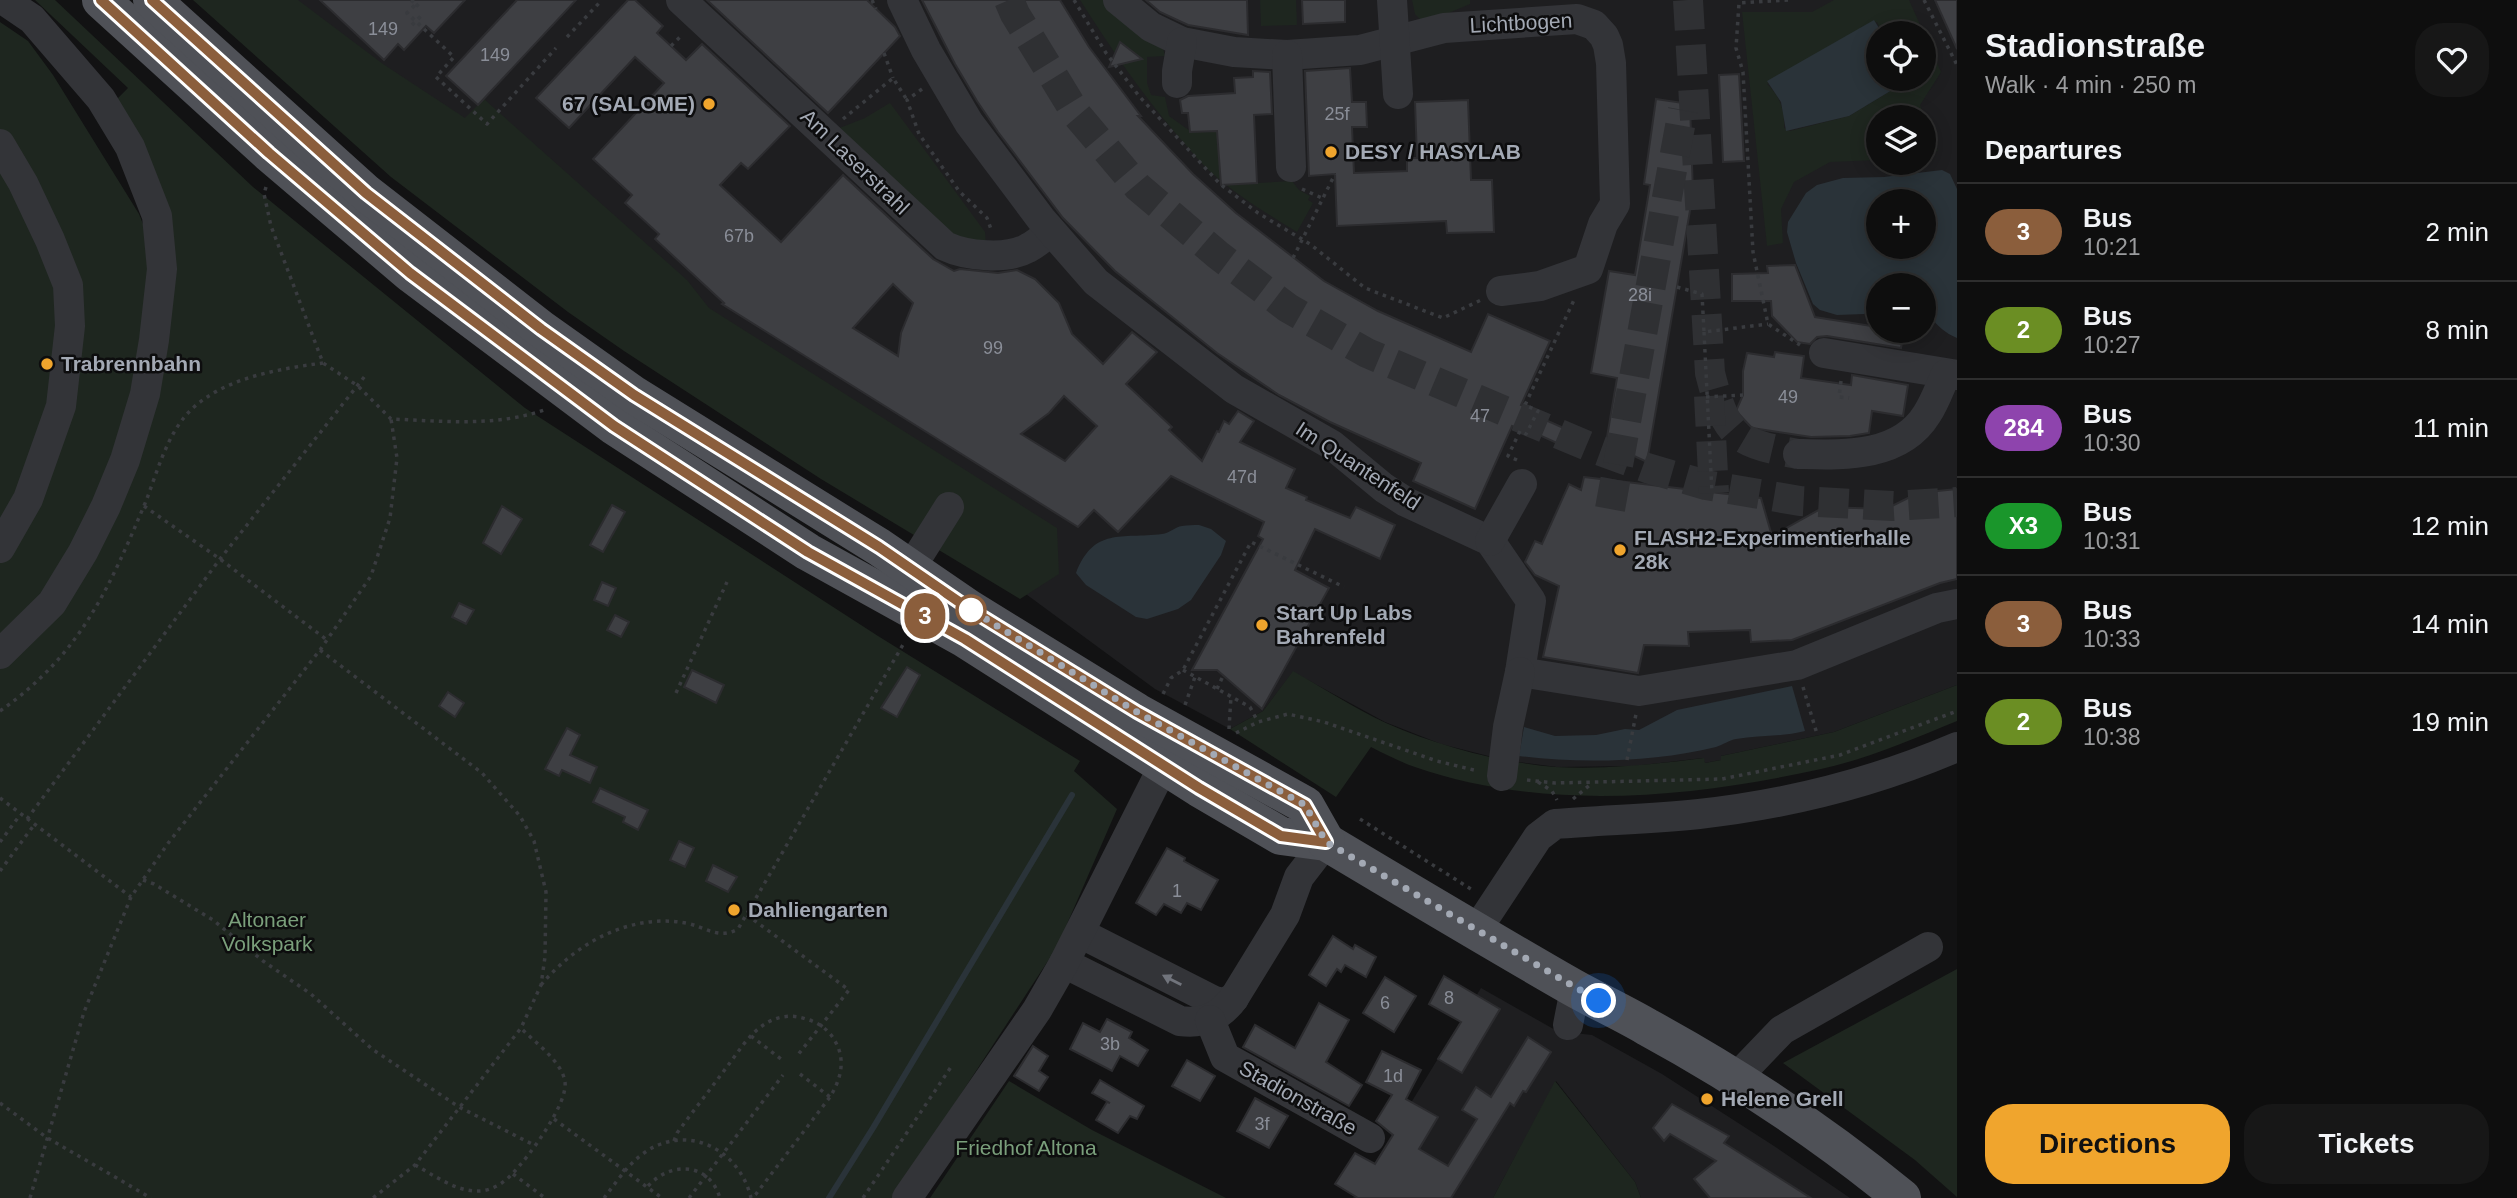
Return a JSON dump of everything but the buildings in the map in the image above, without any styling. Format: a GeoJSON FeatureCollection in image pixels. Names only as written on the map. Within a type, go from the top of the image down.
{"type":"FeatureCollection","features":[{"type":"Feature","properties":{"kind":"main road"},"geometry":{"type":"LineString","coordinates":[[101,0],[269,153],[400,265],[614,426],[808,552],[965,639],[1175,737],[1305,805],[1326,842],[1485,917],[1572,1007],[1647,1026],[1735,1079],[1847,1155],[1902,1198]]}},
{"type":"Feature","properties":{"kind":"main road"},"geometry":{"type":"LineString","coordinates":[[152,0],[366,193],[541,329],[634,395],[879,547],[968,608],[1175,737]]}},
{"type":"Feature","properties":{"kind":"street"},"geometry":{"type":"LineString","coordinates":[[0,654],[52,603],[83,552],[106,506],[125,460],[145,394],[162,269],[158,216],[130,147],[101,99],[32,19],[4,0]]}},
{"type":"Feature","properties":{"kind":"street","name":"Am Laserstrahl"},"geometry":{"type":"LineString","coordinates":[[681,0],[945,246],[970,254],[1009,254],[1028,249],[1051,231]]}},
{"type":"Feature","properties":{"kind":"street","name":"Lichtbogen"},"geometry":{"type":"LineString","coordinates":[[1118,0],[1151,27],[1182,42],[1234,52],[1287,55],[1360,50],[1444,28],[1577,9],[1586,21],[1600,30],[1608,45],[1611,63],[1615,204],[1603,224],[1588,269]]}},
{"type":"Feature","properties":{"kind":"street"},"geometry":{"type":"LineString","coordinates":[[1392,0],[1398,94]]}},
{"type":"Feature","properties":{"kind":"street","name":"Im Quantenfeld"},"geometry":{"type":"LineString","coordinates":[[889,4],[945,71],[969,123],[1015,173],[1051,231],[1096,282],[1234,389],[1325,430],[1353,461],[1384,488],[1406,502],[1490,541]]}},
{"type":"Feature","properties":{"kind":"street"},"geometry":{"type":"LineString","coordinates":[[1177,83],[1182,42]]}},
{"type":"Feature","properties":{"kind":"street"},"geometry":{"type":"LineString","coordinates":[[1287,55],[1296,177]]}},
{"type":"Feature","properties":{"kind":"street"},"geometry":{"type":"LineString","coordinates":[[0,144],[40,217],[68,285],[70,327],[61,405],[28,499],[0,548]]}},
{"type":"Feature","properties":{"kind":"street"},"geometry":{"type":"LineString","coordinates":[[1501,290],[1540,286],[1588,269]]}},
{"type":"Feature","properties":{"kind":"street"},"geometry":{"type":"LineString","coordinates":[[1798,454],[1852,454],[1876,450],[1901,440],[1927,414],[1951,375],[1824,353]]}},
{"type":"Feature","properties":{"kind":"street"},"geometry":{"type":"LineString","coordinates":[[1502,776],[1531,601],[1490,541],[1520,472]]}},
{"type":"Feature","properties":{"kind":"street"},"geometry":{"type":"LineString","coordinates":[[910,569],[949,508]]}},
{"type":"Feature","properties":{"kind":"street"},"geometry":{"type":"LineString","coordinates":[[1520,672],[1639,691],[1797,665],[1937,608],[1957,604]]}},
{"type":"Feature","properties":{"kind":"street"},"geometry":{"type":"LineString","coordinates":[[907,1198],[1037,1010],[1080,933],[1175,737]]}},
{"type":"Feature","properties":{"kind":"street"},"geometry":{"type":"LineString","coordinates":[[1485,917],[1538,837],[1555,824],[1701,814],[1787,801],[1872,780],[1957,747]]}},
{"type":"Feature","properties":{"kind":"street"},"geometry":{"type":"LineString","coordinates":[[1064,963],[1180,1021],[1195,1023],[1210,1020],[1225,1010],[1234,998],[1285,915],[1294,887],[1326,842]]}},
{"type":"Feature","properties":{"kind":"street"},"geometry":{"type":"LineString","coordinates":[[1080,933],[1214,1001],[1224,1003],[1234,998]]}},
{"type":"Feature","properties":{"kind":"street"},"geometry":{"type":"LineString","coordinates":[[1735,1079],[1782,1030],[1928,947]]}},
{"type":"Feature","properties":{"kind":"street","name":"Stadionstraße"},"geometry":{"type":"LineString","coordinates":[[1210,1020],[1224,1057],[1370,1138]]}},
{"type":"Feature","properties":{"kind":"path"},"geometry":{"type":"LineString","coordinates":[[567,37],[602,0]]}},
{"type":"Feature","properties":{"kind":"path"},"geometry":{"type":"LineString","coordinates":[[872,0],[889,4]]}},
{"type":"Feature","properties":{"kind":"path"},"geometry":{"type":"LineString","coordinates":[[1074,0],[1106,53],[1139,96],[1220,184],[1258,214],[1310,244],[1365,288],[1443,318],[1501,290]]}},
{"type":"Feature","properties":{"kind":"path"},"geometry":{"type":"LineString","coordinates":[[1768,324],[1752,252],[1743,72],[1736,48],[1739,3],[1788,0]]}},
{"type":"Feature","properties":{"kind":"path"},"geometry":{"type":"LineString","coordinates":[[1924,0],[1957,65]]}},
{"type":"Feature","properties":{"kind":"path"},"geometry":{"type":"LineString","coordinates":[[412,25],[422,12],[413,2],[407,13],[454,57],[436,77],[487,124],[556,48]]}},
{"type":"Feature","properties":{"kind":"path"},"geometry":{"type":"LineString","coordinates":[[884,53],[893,78],[907,100],[919,134],[959,191],[987,218],[993,236],[994,254]]}},
{"type":"Feature","properties":{"kind":"path"},"geometry":{"type":"LineString","coordinates":[[907,100],[945,71]]}},
{"type":"Feature","properties":{"kind":"path"},"geometry":{"type":"LineString","coordinates":[[825,134],[893,78]]}},
{"type":"Feature","properties":{"kind":"path"},"geometry":{"type":"LineString","coordinates":[[1293,258],[1335,174]]}},
{"type":"Feature","properties":{"kind":"path"},"geometry":{"type":"LineString","coordinates":[[1296,177],[1322,198]]}},
{"type":"Feature","properties":{"kind":"path"},"geometry":{"type":"LineString","coordinates":[[30,1198],[84,1012],[131,897],[169,842],[320,650],[371,576],[390,518],[397,458],[391,419],[358,386],[323,363],[271,226],[264,194],[267,181]]}},
{"type":"Feature","properties":{"kind":"path"},"geometry":{"type":"LineString","coordinates":[[1520,472],[1508,456],[1520,431],[1527,434],[1538,411],[1525,405],[1588,269]]}},
{"type":"Feature","properties":{"kind":"path"},"geometry":{"type":"LineString","coordinates":[[1677,287],[1702,294],[1712,493]]}},
{"type":"Feature","properties":{"kind":"path"},"geometry":{"type":"LineString","coordinates":[[1704,332],[1768,324],[1802,347],[1824,353]]}},
{"type":"Feature","properties":{"kind":"path"},"geometry":{"type":"LineString","coordinates":[[0,711],[47,674],[78,638],[116,569],[181,421],[212,395],[261,374],[323,363]]}},
{"type":"Feature","properties":{"kind":"path"},"geometry":{"type":"LineString","coordinates":[[27,819],[220,559],[365,376]]}},
{"type":"Feature","properties":{"kind":"path"},"geometry":{"type":"LineString","coordinates":[[1706,397],[1743,395]]}},
{"type":"Feature","properties":{"kind":"path"},"geometry":{"type":"LineString","coordinates":[[391,419],[511,419],[547,409]]}},
{"type":"Feature","properties":{"kind":"path"},"geometry":{"type":"LineString","coordinates":[[144,506],[220,559],[327,640]]}},
{"type":"Feature","properties":{"kind":"path"},"geometry":{"type":"LineString","coordinates":[[1160,699],[1171,678],[1183,670],[1251,542],[1345,587]]}},
{"type":"Feature","properties":{"kind":"path"},"geometry":{"type":"LineString","coordinates":[[676,693],[727,582]]}},
{"type":"Feature","properties":{"kind":"path"},"geometry":{"type":"LineString","coordinates":[[373,1198],[415,1165],[521,1028],[541,985],[565,958],[610,932],[643,924],[671,922],[696,926],[719,935],[738,929],[904,643]]}},
{"type":"Feature","properties":{"kind":"path"},"geometry":{"type":"LineString","coordinates":[[320,650],[482,773],[520,816],[534,841],[546,892],[545,957],[541,985]]}},
{"type":"Feature","properties":{"kind":"path"},"geometry":{"type":"LineString","coordinates":[[1797,665],[1817,734]]}},
{"type":"Feature","properties":{"kind":"path"},"geometry":{"type":"LineString","coordinates":[[1183,670],[1250,707],[1258,722]]}},
{"type":"Feature","properties":{"kind":"path"},"geometry":{"type":"LineString","coordinates":[[1217,689],[1223,676]]}},
{"type":"Feature","properties":{"kind":"path"},"geometry":{"type":"LineString","coordinates":[[1175,737],[1195,677]]}},
{"type":"Feature","properties":{"kind":"path"},"geometry":{"type":"LineString","coordinates":[[1231,696],[1228,738],[1258,722],[1288,714],[1325,722],[1437,761],[1502,776],[1556,783],[1722,779],[1840,755],[1957,711]]}},
{"type":"Feature","properties":{"kind":"path"},"geometry":{"type":"LineString","coordinates":[[1628,760],[1634,727]]}},
{"type":"Feature","properties":{"kind":"path"},"geometry":{"type":"LineString","coordinates":[[0,798],[131,897]]}},
{"type":"Feature","properties":{"kind":"path"},"geometry":{"type":"LineString","coordinates":[[0,842],[20,815]]}},
{"type":"Feature","properties":{"kind":"path"},"geometry":{"type":"LineString","coordinates":[[1360,819],[1485,917]]}},
{"type":"Feature","properties":{"kind":"path"},"geometry":{"type":"LineString","coordinates":[[0,871],[34,825]]}},
{"type":"Feature","properties":{"kind":"path"},"geometry":{"type":"LineString","coordinates":[[142,880],[154,884],[213,920],[263,961],[311,993],[372,1049],[459,1107],[534,1145]]}},
{"type":"Feature","properties":{"kind":"path"},"geometry":{"type":"LineString","coordinates":[[747,915],[849,990],[797,1056]]}},
{"type":"Feature","properties":{"kind":"path"},"geometry":{"type":"LineString","coordinates":[[604,1198],[639,1156],[650,1149],[674,1141],[701,1142],[724,1153],[741,1172],[751,1198],[831,1097],[838,1084],[841,1069],[841,1056],[836,1043],[821,1026],[799,1017],[787,1016],[762,1025],[677,1133],[674,1141]]}},
{"type":"Feature","properties":{"kind":"path"},"geometry":{"type":"LineString","coordinates":[[415,1165],[452,1185],[478,1192],[493,1188],[513,1174],[553,1119],[565,1088],[562,1073],[521,1028]]}},
{"type":"Feature","properties":{"kind":"path"},"geometry":{"type":"LineString","coordinates":[[751,1036],[781,1059]]}},
{"type":"Feature","properties":{"kind":"path"},"geometry":{"type":"LineString","coordinates":[[863,1198],[953,1064]]}},
{"type":"Feature","properties":{"kind":"path"},"geometry":{"type":"LineString","coordinates":[[800,1074],[831,1097]]}},
{"type":"Feature","properties":{"kind":"path"},"geometry":{"type":"LineString","coordinates":[[689,1198],[783,1075]]}},
{"type":"Feature","properties":{"kind":"path"},"geometry":{"type":"LineString","coordinates":[[0,1103],[47,1137],[151,1198]]}},
{"type":"Feature","properties":{"kind":"path"},"geometry":{"type":"LineString","coordinates":[[553,1119],[662,1198]]}},
{"type":"Feature","properties":{"kind":"path"},"geometry":{"type":"LineString","coordinates":[[648,1187],[664,1172],[675,1169],[696,1171],[714,1184],[720,1198]]}},
{"type":"Feature","properties":{"kind":"path"},"geometry":{"type":"LineString","coordinates":[[513,1174],[545,1198]]}},
{"type":"Feature","properties":{"kind":"shaded area"},"geometry":{"type":"Polygon","coordinates":[[[232,0],[1957,0],[1957,685],[1834,732],[1721,756],[1721,760],[1705,763],[1703,758],[1634,766],[1557,767],[1504,760],[1441,744],[1385,722],[1293,672],[1263,711],[1230,729],[1155,689],[232,0]]]}},
{"type":"Feature","properties":{"kind":"shaded area"},"geometry":{"type":"Polygon","coordinates":[[[1866,25],[1866,91],[1890,91],[1849,116],[1786,131],[1781,102],[1767,81],[1866,25]]]}},
{"type":"Feature","properties":{"kind":"shaded area"},"geometry":{"type":"Polygon","coordinates":[[[1942,170],[1950,174],[1957,189],[1957,338],[1936,323],[1936,273],[1866,273],[1864,314],[1837,315],[1820,310],[1813,304],[1796,263],[1787,232],[1788,222],[1806,193],[1817,185],[1843,178],[1936,175],[1936,171],[1942,170]]]}},
{"type":"Feature","properties":{"kind":"shaded area"},"geometry":{"type":"Polygon","coordinates":[[[1186,525],[1211,529],[1226,541],[1221,555],[1191,600],[1178,609],[1147,619],[1136,617],[1086,585],[1076,573],[1091,548],[1110,538],[1162,534],[1186,525]]]}},
{"type":"Feature","properties":{"kind":"shaded area"},"geometry":{"type":"Polygon","coordinates":[[[1792,686],[1805,731],[1736,739],[1693,752],[1643,759],[1592,761],[1519,756],[1524,727],[1555,736],[1639,730],[1677,710],[1792,686]]]}},
{"type":"Feature","properties":{"kind":"shaded area"},"geometry":{"type":"Polygon","coordinates":[[[1481,988],[1557,1031],[1592,1035],[1662,1074],[1850,1198],[1641,1198],[1635,1182],[1556,1081],[1493,1198],[1353,1198],[1481,988]]]}},
{"type":"Feature","properties":{"kind":"green space","name":"Altonaer Volkspark"},"geometry":{"type":"Polygon","coordinates":[[[35,0],[55,0],[253,187],[525,408],[878,636],[1080,761],[1074,771],[1117,809],[1057,947],[893,1198],[0,1198],[0,22],[28,41],[53,75],[139,214],[152,247],[113,103],[128,88],[35,0]]]}},
{"type":"Feature","properties":{"kind":"green space"},"geometry":{"type":"Polygon","coordinates":[[[193,0],[298,0],[383,64],[465,118],[484,99],[687,280],[709,308],[1057,528],[1059,574],[1020,599],[821,479],[624,351],[568,312],[391,177],[193,0]]]}},
{"type":"Feature","properties":{"kind":"green space"},"geometry":{"type":"Polygon","coordinates":[[[1080,0],[1103,0],[1162,44],[1165,56],[1147,57],[1147,83],[1151,95],[1165,97],[1169,116],[1190,131],[1217,131],[1220,174],[1238,174],[1239,184],[1292,181],[1299,190],[1310,196],[1308,200],[1313,203],[1297,232],[1243,198],[1204,165],[1138,86],[1080,0]]]}},
{"type":"Feature","properties":{"kind":"green space"},"geometry":{"type":"Polygon","coordinates":[[[1260,0],[1296,0],[1297,25],[1261,26],[1260,0]]]}},
{"type":"Feature","properties":{"kind":"green space"},"geometry":{"type":"Polygon","coordinates":[[[1412,0],[1470,0],[1470,4],[1434,19],[1420,19],[1415,14],[1412,0]]]}},
{"type":"Feature","properties":{"kind":"green space"},"geometry":{"type":"Polygon","coordinates":[[[1834,0],[1909,0],[1918,21],[1866,21],[1866,28],[1767,84],[1781,104],[1784,128],[1790,131],[1849,116],[1866,106],[1866,160],[1830,162],[1794,182],[1781,209],[1783,243],[1767,246],[1742,12],[1812,12],[1834,0]]]}},
{"type":"Feature","properties":{"kind":"green space"},"geometry":{"type":"Polygon","coordinates":[[[1936,61],[1941,72],[1936,80],[1936,61]]]}},
{"type":"Feature","properties":{"kind":"green space"},"geometry":{"type":"Polygon","coordinates":[[[1890,91],[1929,91],[1920,105],[1867,105],[1890,91]]]}},
{"type":"Feature","properties":{"kind":"green space"},"geometry":{"type":"Polygon","coordinates":[[[890,103],[985,232],[986,244],[947,234],[837,129],[865,118],[890,103]]]}},
{"type":"Feature","properties":{"kind":"green space"},"geometry":{"type":"Polygon","coordinates":[[[1293,671],[1374,717],[1426,739],[1490,757],[1555,767],[1611,767],[1704,758],[1705,763],[1721,760],[1721,756],[1834,732],[1957,685],[1957,721],[1873,754],[1821,769],[1720,787],[1617,796],[1514,790],[1464,781],[1409,765],[1371,747],[1336,797],[1230,729],[1263,711],[1293,671]]]}},
{"type":"Feature","properties":{"kind":"green space"},"geometry":{"type":"Polygon","coordinates":[[[1957,969],[1957,1197],[1915,1160],[1783,1063],[1957,969]]]}},
{"type":"Feature","properties":{"kind":"green space","name":"Friedhof Altona"},"geometry":{"type":"Polygon","coordinates":[[[1009,1081],[1092,1130],[1226,1198],[930,1198],[1009,1081]]]}},
{"type":"Feature","properties":{"kind":"green space"},"geometry":{"type":"Polygon","coordinates":[[[1555,1081],[1635,1182],[1641,1198],[1493,1198],[1555,1081]]]}},
{"type":"Feature","properties":{"kind":"waterway"},"geometry":{"type":"LineString","coordinates":[[829,1198],[1072,795]]}},
{"type":"Feature","properties":{"kind":"tunnel"},"geometry":{"type":"LineString","coordinates":[[1009,0],[1077,115],[1138,187],[1218,255],[1288,308],[1367,353],[1590,447],[1647,468],[1706,485],[1800,501],[1893,506],[1957,502]]}},
{"type":"Feature","properties":{"kind":"tunnel"},"geometry":{"type":"LineString","coordinates":[[1688,0],[1710,373],[1722,411],[1736,433],[1760,446],[1798,454]]}},
{"type":"Feature","properties":{"kind":"tunnel"},"geometry":{"type":"LineString","coordinates":[[1610,509],[1683,110]]}},
{"type":"Feature","properties":{"kind":"tunnel"},"geometry":{"type":"LineString","coordinates":[[1709,396],[1714,493]]}},
{"type":"Feature","properties":{"kind":"bus line","name":"3"},"geometry":{"type":"LineString","coordinates":[[101,0],[269,153],[410,273],[614,426],[808,552],[965,639],[1199,788],[1281,836],[1326,842],[1305,805],[1137,712],[968,608],[879,547],[634,395],[541,329],[366,193],[152,0]]}},
{"type":"Feature","properties":{"kind":"place","name":"67 (SALOME)"},"geometry":{"type":"Point","coordinates":[709,104]}},
{"type":"Feature","properties":{"kind":"place","name":"DESY / HASYLAB"},"geometry":{"type":"Point","coordinates":[1331,152]}},
{"type":"Feature","properties":{"kind":"place","name":"Trabrennbahn"},"geometry":{"type":"Point","coordinates":[47,364]}},
{"type":"Feature","properties":{"kind":"place","name":"FLASH2-Experimentierhalle 28k"},"geometry":{"type":"Point","coordinates":[1620,550]}},
{"type":"Feature","properties":{"kind":"place","name":"Start Up Labs Bahrenfeld"},"geometry":{"type":"Point","coordinates":[1262,625]}},
{"type":"Feature","properties":{"kind":"place","name":"Dahliengarten"},"geometry":{"type":"Point","coordinates":[734,910]}},
{"type":"Feature","properties":{"kind":"place","name":"Helene Grell"},"geometry":{"type":"Point","coordinates":[1707,1099]}},
{"type":"Feature","properties":{"kind":"route"},"geometry":{"type":"LineString","coordinates":[[971,610],[968,608],[1137,712],[1305,805],[1326,842],[1599,1001]]}}]}
